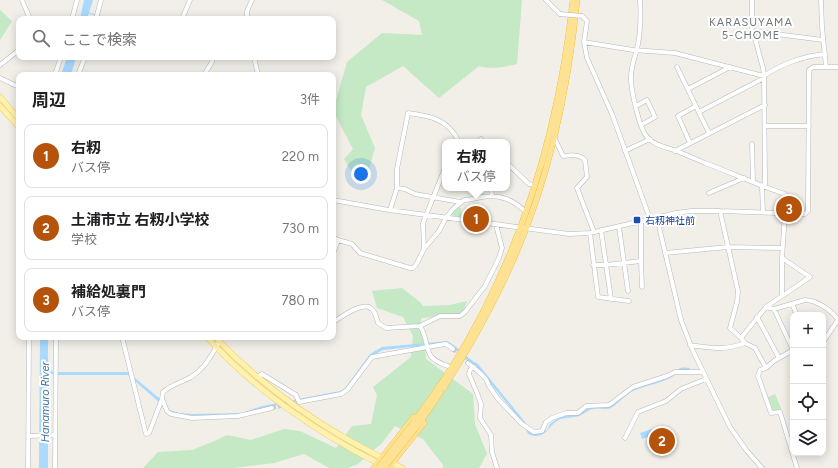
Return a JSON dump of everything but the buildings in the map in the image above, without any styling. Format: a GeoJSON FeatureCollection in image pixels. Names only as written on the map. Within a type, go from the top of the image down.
{"type":"FeatureCollection","features":[{"type":"Feature","properties":{"kind":"highway"},"geometry":{"type":"LineString","coordinates":[[522,228],[551,130],[568,45],[573,0]]}},
{"type":"Feature","properties":{"kind":"highway"},"geometry":{"type":"LineString","coordinates":[[388,468],[412,439],[449,387],[459,369],[471,339],[540,187],[554,137],[569,64],[577,0]]}},
{"type":"Feature","properties":{"kind":"highway"},"geometry":{"type":"LineString","coordinates":[[378,465],[382,457],[427,399],[448,366],[471,339]]}},
{"type":"Feature","properties":{"kind":"highway"},"geometry":{"type":"LineString","coordinates":[[384,468],[416,423],[471,339]]}},
{"type":"Feature","properties":{"kind":"highway"},"geometry":{"type":"LineString","coordinates":[[374,468],[416,423]]}},
{"type":"Feature","properties":{"kind":"main road"},"geometry":{"type":"LineString","coordinates":[[0,97],[16,116]]}},
{"type":"Feature","properties":{"kind":"main road"},"geometry":{"type":"LineString","coordinates":[[0,106],[16,124]]}},
{"type":"Feature","properties":{"kind":"main road"},"geometry":{"type":"LineString","coordinates":[[210,340],[253,381],[310,423],[378,465],[388,468]]}},
{"type":"Feature","properties":{"kind":"main road"},"geometry":{"type":"LineString","coordinates":[[222,340],[257,376],[278,394],[319,422],[357,445],[402,468]]}},
{"type":"Feature","properties":{"kind":"street"},"geometry":{"type":"LineString","coordinates":[[22,0],[29,16]]}},
{"type":"Feature","properties":{"kind":"street"},"geometry":{"type":"LineString","coordinates":[[73,16],[77,0]]}},
{"type":"Feature","properties":{"kind":"street"},"geometry":{"type":"LineString","coordinates":[[97,16],[101,0]]}},
{"type":"Feature","properties":{"kind":"street"},"geometry":{"type":"LineString","coordinates":[[183,16],[190,0]]}},
{"type":"Feature","properties":{"kind":"street"},"geometry":{"type":"LineString","coordinates":[[247,16],[252,0]]}},
{"type":"Feature","properties":{"kind":"street"},"geometry":{"type":"LineString","coordinates":[[546,0],[560,14],[582,16],[587,20],[584,42],[586,58],[612,114],[650,219]]}},
{"type":"Feature","properties":{"kind":"street"},"geometry":{"type":"LineString","coordinates":[[640,0],[641,25],[631,81],[633,96],[645,134],[663,148],[675,151],[744,178],[762,187],[785,194]]}},
{"type":"Feature","properties":{"kind":"street"},"geometry":{"type":"LineString","coordinates":[[752,0],[752,31],[763,68],[764,77],[765,184],[762,187],[763,212]]}},
{"type":"Feature","properties":{"kind":"street"},"geometry":{"type":"LineString","coordinates":[[821,0],[826,67]]}},
{"type":"Feature","properties":{"kind":"street"},"geometry":{"type":"LineString","coordinates":[[753,31],[823,40]]}},
{"type":"Feature","properties":{"kind":"street"},"geometry":{"type":"LineString","coordinates":[[584,42],[637,50],[675,53],[764,77]]}},
{"type":"Feature","properties":{"kind":"street"},"geometry":{"type":"LineString","coordinates":[[0,65],[16,52]]}},
{"type":"Feature","properties":{"kind":"street"},"geometry":{"type":"LineString","coordinates":[[699,112],[789,63],[810,55],[825,54]]}},
{"type":"Feature","properties":{"kind":"street"},"geometry":{"type":"LineString","coordinates":[[57,72],[60,60]]}},
{"type":"Feature","properties":{"kind":"street"},"geometry":{"type":"LineString","coordinates":[[79,72],[84,60]]}},
{"type":"Feature","properties":{"kind":"street"},"geometry":{"type":"LineString","coordinates":[[206,72],[212,60]]}},
{"type":"Feature","properties":{"kind":"street"},"geometry":{"type":"LineString","coordinates":[[255,60],[257,72]]}},
{"type":"Feature","properties":{"kind":"street"},"geometry":{"type":"LineString","coordinates":[[677,67],[709,133]]}},
{"type":"Feature","properties":{"kind":"street"},"geometry":{"type":"LineString","coordinates":[[688,89],[730,67]]}},
{"type":"Feature","properties":{"kind":"street"},"geometry":{"type":"LineString","coordinates":[[336,201],[390,210],[569,234],[592,232],[619,227],[691,211],[803,214],[808,211],[809,70],[813,67],[838,67]]}},
{"type":"Feature","properties":{"kind":"street"},"geometry":{"type":"LineString","coordinates":[[0,78],[16,86]]}},
{"type":"Feature","properties":{"kind":"street"},"geometry":{"type":"LineString","coordinates":[[636,106],[647,100],[655,117],[641,124]]}},
{"type":"Feature","properties":{"kind":"street"},"geometry":{"type":"LineString","coordinates":[[675,151],[765,105]]}},
{"type":"Feature","properties":{"kind":"street"},"geometry":{"type":"LineString","coordinates":[[690,143],[678,116],[696,106]]}},
{"type":"Feature","properties":{"kind":"street"},"geometry":{"type":"LineString","coordinates":[[390,210],[397,188],[397,169],[408,112],[432,116],[447,126],[458,139]]}},
{"type":"Feature","properties":{"kind":"street"},"geometry":{"type":"LineString","coordinates":[[765,126],[809,126]]}},
{"type":"Feature","properties":{"kind":"street"},"geometry":{"type":"LineString","coordinates":[[554,137],[563,156],[571,155],[582,157],[586,160],[587,177],[577,188],[592,232],[593,265],[598,297],[629,301]]}},
{"type":"Feature","properties":{"kind":"street"},"geometry":{"type":"LineString","coordinates":[[625,151],[650,139]]}},
{"type":"Feature","properties":{"kind":"street"},"geometry":{"type":"LineString","coordinates":[[752,144],[753,182]]}},
{"type":"Feature","properties":{"kind":"street"},"geometry":{"type":"LineString","coordinates":[[510,166],[529,184],[535,185]]}},
{"type":"Feature","properties":{"kind":"street"},"geometry":{"type":"LineString","coordinates":[[424,249],[423,222],[442,175]]}},
{"type":"Feature","properties":{"kind":"street"},"geometry":{"type":"LineString","coordinates":[[709,193],[744,178]]}},
{"type":"Feature","properties":{"kind":"street"},"geometry":{"type":"LineString","coordinates":[[397,188],[405,188],[415,194],[460,202]]}},
{"type":"Feature","properties":{"kind":"street"},"geometry":{"type":"LineString","coordinates":[[491,191],[492,196]]}},
{"type":"Feature","properties":{"kind":"street"},"geometry":{"type":"LineString","coordinates":[[336,246],[338,240],[352,244],[360,253],[413,268],[424,249],[439,231],[453,208],[464,200],[497,196],[515,202],[526,212]]}},
{"type":"Feature","properties":{"kind":"street"},"geometry":{"type":"LineString","coordinates":[[720,211],[738,296],[730,328],[745,344],[755,348],[766,368]]}},
{"type":"Feature","properties":{"kind":"street"},"geometry":{"type":"LineString","coordinates":[[782,295],[782,248],[785,213]]}},
{"type":"Feature","properties":{"kind":"street"},"geometry":{"type":"LineString","coordinates":[[657,218],[681,320],[690,345],[730,428],[762,468]]}},
{"type":"Feature","properties":{"kind":"street"},"geometry":{"type":"LineString","coordinates":[[641,222],[642,287]]}},
{"type":"Feature","properties":{"kind":"street"},"geometry":{"type":"LineString","coordinates":[[336,320],[362,306],[368,306],[373,309],[378,323],[386,328],[420,326],[440,316],[460,316],[465,312],[485,286],[499,258],[502,248],[496,225]]}},
{"type":"Feature","properties":{"kind":"street"},"geometry":{"type":"LineString","coordinates":[[619,227],[628,291]]}},
{"type":"Feature","properties":{"kind":"street"},"geometry":{"type":"LineString","coordinates":[[601,230],[612,299]]}},
{"type":"Feature","properties":{"kind":"street"},"geometry":{"type":"LineString","coordinates":[[665,253],[728,247],[782,248]]}},
{"type":"Feature","properties":{"kind":"street"},"geometry":{"type":"LineString","coordinates":[[741,338],[766,307],[810,277],[782,258]]}},
{"type":"Feature","properties":{"kind":"street"},"geometry":{"type":"LineString","coordinates":[[593,265],[641,261]]}},
{"type":"Feature","properties":{"kind":"street"},"geometry":{"type":"LineString","coordinates":[[766,307],[774,309],[805,300],[825,308],[838,319],[826,337]]}},
{"type":"Feature","properties":{"kind":"street"},"geometry":{"type":"LineString","coordinates":[[792,304],[796,312]]}},
{"type":"Feature","properties":{"kind":"street"},"geometry":{"type":"LineString","coordinates":[[774,309],[792,348]]}},
{"type":"Feature","properties":{"kind":"street"},"geometry":{"type":"LineString","coordinates":[[757,317],[779,358]]}},
{"type":"Feature","properties":{"kind":"street"},"geometry":{"type":"LineString","coordinates":[[420,326],[424,333],[428,352],[433,359],[448,366]]}},
{"type":"Feature","properties":{"kind":"street"},"geometry":{"type":"LineString","coordinates":[[28,468],[29,340]]}},
{"type":"Feature","properties":{"kind":"street"},"geometry":{"type":"LineString","coordinates":[[55,468],[56,340]]}},
{"type":"Feature","properties":{"kind":"street"},"geometry":{"type":"LineString","coordinates":[[123,340],[146,434],[149,433],[162,399],[163,392],[167,388],[192,376],[204,367],[220,340]]}},
{"type":"Feature","properties":{"kind":"street"},"geometry":{"type":"LineString","coordinates":[[257,376],[262,374],[296,395],[299,402],[341,394],[347,390],[372,357],[446,344],[453,349]]}},
{"type":"Feature","properties":{"kind":"street"},"geometry":{"type":"LineString","coordinates":[[690,345],[731,349],[745,344]]}},
{"type":"Feature","properties":{"kind":"street"},"geometry":{"type":"LineString","coordinates":[[790,352],[766,368],[760,370],[758,376],[771,413],[780,412],[797,468]]}},
{"type":"Feature","properties":{"kind":"street"},"geometry":{"type":"LineString","coordinates":[[468,363],[486,379],[498,400],[522,424],[534,432],[542,431],[546,422],[552,418],[566,414],[578,413],[586,406],[609,405],[633,387],[675,372],[703,372]]}},
{"type":"Feature","properties":{"kind":"street"},"geometry":{"type":"LineString","coordinates":[[474,367],[470,370],[469,374],[480,404],[480,418],[491,434],[492,452],[497,468]]}},
{"type":"Feature","properties":{"kind":"street"},"geometry":{"type":"LineString","coordinates":[[625,438],[638,412],[666,402],[681,389],[706,379]]}},
{"type":"Feature","properties":{"kind":"street"},"geometry":{"type":"LineString","coordinates":[[162,399],[167,411],[171,414],[185,417],[238,416],[272,408]]}},
{"type":"Feature","properties":{"kind":"street"},"geometry":{"type":"LineString","coordinates":[[29,436],[55,435]]}},
{"type":"Feature","properties":{"kind":"green space"},"geometry":{"type":"Polygon","coordinates":[[[382,0],[522,0],[517,64],[493,68],[479,66],[439,98],[403,66],[366,87],[361,115],[375,148],[369,169],[353,174],[344,159],[353,149],[336,117],[336,100],[347,62],[382,33],[422,35],[419,21],[382,0]]]}},
{"type":"Feature","properties":{"kind":"green space"},"geometry":{"type":"Polygon","coordinates":[[[0,10],[12,21],[0,40],[0,10]]]}},
{"type":"Feature","properties":{"kind":"green space"},"geometry":{"type":"Polygon","coordinates":[[[456,207],[461,208],[461,217],[449,215],[456,207]]]}},
{"type":"Feature","properties":{"kind":"green space"},"geometry":{"type":"Polygon","coordinates":[[[402,288],[423,306],[450,305],[467,301],[462,315],[421,318],[426,359],[473,394],[475,424],[487,454],[479,468],[443,468],[443,465],[423,439],[395,426],[382,443],[358,464],[348,468],[329,468],[304,454],[274,463],[234,468],[143,468],[158,452],[192,450],[227,435],[251,440],[284,429],[300,431],[336,448],[352,426],[371,424],[377,395],[373,387],[411,357],[413,336],[403,317],[377,308],[372,291],[402,288]]]}},
{"type":"Feature","properties":{"kind":"green space"},"geometry":{"type":"Polygon","coordinates":[[[775,394],[781,411],[772,411],[768,397],[775,394]]]}},
{"type":"Feature","properties":{"kind":"water"},"geometry":{"type":"Polygon","coordinates":[[[84,0],[93,0],[88,16],[81,16],[84,0]]]}},
{"type":"Feature","properties":{"kind":"water"},"geometry":{"type":"Polygon","coordinates":[[[66,60],[75,60],[72,72],[62,72],[66,60]]]}},
{"type":"Feature","properties":{"kind":"water","name":"Hanamuro River"},"geometry":{"type":"Polygon","coordinates":[[[40,340],[48,340],[48,371],[128,372],[159,398],[170,410],[179,413],[193,414],[242,413],[262,406],[340,391],[345,388],[370,354],[382,347],[447,341],[478,364],[525,422],[530,432],[534,434],[547,430],[550,424],[559,417],[578,414],[591,407],[609,406],[633,388],[675,373],[681,368],[690,368],[689,371],[682,370],[668,379],[633,391],[611,408],[593,409],[577,417],[556,421],[553,425],[543,434],[539,436],[528,434],[523,423],[476,366],[446,343],[383,350],[377,353],[347,390],[340,393],[263,408],[244,414],[225,416],[178,415],[168,410],[128,375],[57,375],[48,373],[48,468],[39,468],[40,340]]]}},
{"type":"Feature","properties":{"kind":"water"},"geometry":{"type":"Polygon","coordinates":[[[652,429],[654,435],[642,439],[640,433],[652,429]]]}},
{"type":"Feature","properties":{"kind":"waterway"},"geometry":{"type":"LineString","coordinates":[[89,13],[96,15]]}},
{"type":"Feature","properties":{"kind":"tunnel"},"geometry":{"type":"LineString","coordinates":[[453,349],[468,363]]}},
{"type":"Feature","properties":{"kind":"tunnel"},"geometry":{"type":"LineString","coordinates":[[272,408],[299,402]]}},
{"type":"Feature","properties":{"kind":"place","name":"補給処裏門"},"geometry":{"type":"Point","coordinates":[789,209]}},
{"type":"Feature","properties":{"kind":"place","name":"右籾"},"geometry":{"type":"Point","coordinates":[476,219]}},
{"type":"Feature","properties":{"kind":"place","name":"右籾神社前"},"geometry":{"type":"Point","coordinates":[637,220]}},
{"type":"Feature","properties":{"kind":"place","name":"土浦市立 右籾小学校"},"geometry":{"type":"Point","coordinates":[662,441]}},
{"type":"Feature","properties":{"kind":"district","name":"KARASUYAMA 5-CHOME"},"geometry":{"type":"Point","coordinates":[751,28]}}]}
